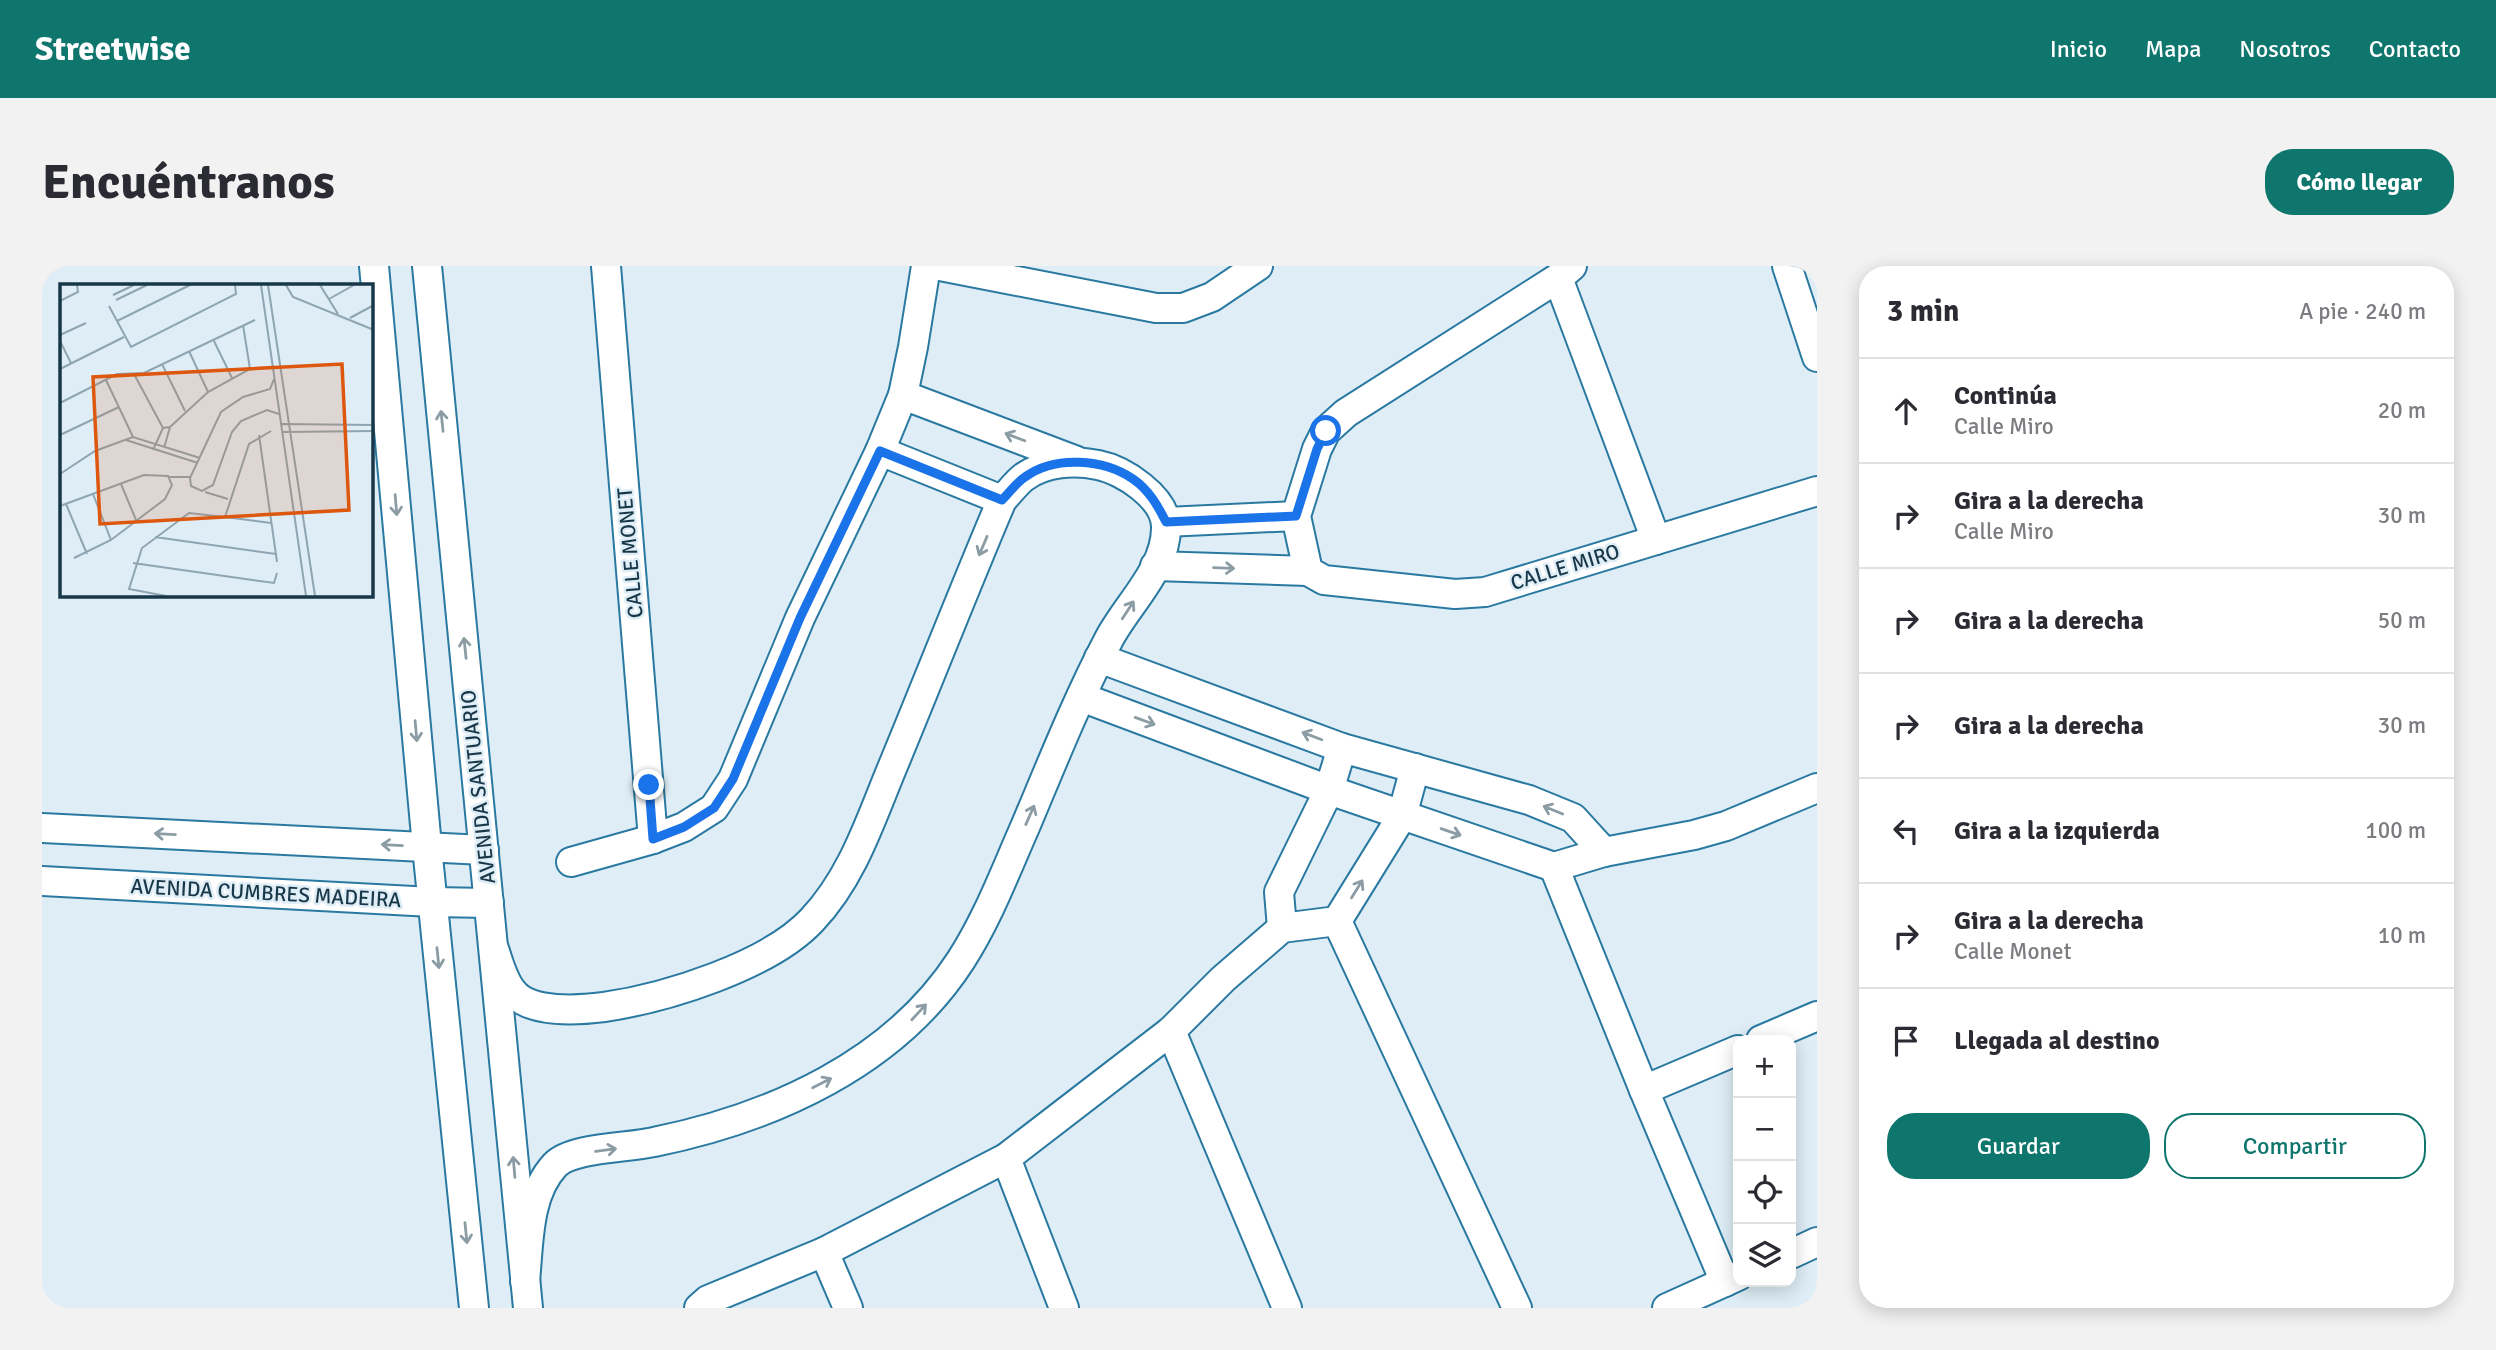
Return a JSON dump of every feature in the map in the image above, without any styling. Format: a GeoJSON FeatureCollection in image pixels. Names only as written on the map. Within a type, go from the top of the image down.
{"type":"FeatureCollection","features":[{"type":"Feature","properties":{"kind":"street"},"geometry":{"type":"LineString","coordinates":[[374,266],[432,902],[474,1308]]}},
{"type":"Feature","properties":{"kind":"street","name":"AVENIDA SANTUARIO"},"geometry":{"type":"LineString","coordinates":[[427,266],[526,1295]]}},
{"type":"Feature","properties":{"kind":"street","name":"CALLE MONET"},"geometry":{"type":"LineString","coordinates":[[606,266],[653,839]]}},
{"type":"Feature","properties":{"kind":"street"},"geometry":{"type":"LineString","coordinates":[[571,862],[653,839],[684,827],[714,808],[733,779],[806,607],[880,451],[903,395],[926,266]]}},
{"type":"Feature","properties":{"kind":"street"},"geometry":{"type":"LineString","coordinates":[[940,266],[1156,308],[1183,308],[1212,297],[1258,266]]}},
{"type":"Feature","properties":{"kind":"street"},"geometry":{"type":"LineString","coordinates":[[1787,266],[1817,357]]}},
{"type":"Feature","properties":{"kind":"street"},"geometry":{"type":"LineString","coordinates":[[1308,571],[1296,516],[1317,449],[1326,431],[1346,414],[1565,272],[1656,540]]}},
{"type":"Feature","properties":{"kind":"street"},"geometry":{"type":"LineString","coordinates":[[526,1295],[536,1199],[544,1180],[558,1162],[579,1154],[684,1136],[754,1113],[834,1077],[877,1050],[919,1014],[961,960],[995,898],[1058,747],[1099,658],[1163,553],[1166,522],[1154,499],[1133,480],[1109,467],[1079,461],[903,395]]}},
{"type":"Feature","properties":{"kind":"street"},"geometry":{"type":"LineString","coordinates":[[880,451],[1002,500]]}},
{"type":"Feature","properties":{"kind":"street"},"geometry":{"type":"LineString","coordinates":[[494,949],[514,994],[545,1007],[565,1010],[592,1009],[654,998],[720,974],[781,944],[810,922],[833,895],[862,840],[1002,500],[1025,476],[1050,465],[1079,461]]}},
{"type":"Feature","properties":{"kind":"street","name":"CALLE MIRO"},"geometry":{"type":"LineString","coordinates":[[1155,566],[1308,571],[1324,580],[1455,594],[1485,592],[1817,491]]}},
{"type":"Feature","properties":{"kind":"street"},"geometry":{"type":"LineString","coordinates":[[1166,522],[1296,516]]}},
{"type":"Feature","properties":{"kind":"street"},"geometry":{"type":"LineString","coordinates":[[1099,658],[1342,748],[1529,800],[1573,818],[1604,852]]}},
{"type":"Feature","properties":{"kind":"street"},"geometry":{"type":"LineString","coordinates":[[1081,697],[1329,790],[1554,867],[1604,852],[1694,835],[1726,826],[1817,788]]}},
{"type":"Feature","properties":{"kind":"street"},"geometry":{"type":"LineString","coordinates":[[1282,928],[1279,892],[1329,790],[1342,748]]}},
{"type":"Feature","properties":{"kind":"street"},"geometry":{"type":"LineString","coordinates":[[1338,921],[1402,816],[1415,768]]}},
{"type":"Feature","properties":{"kind":"street"},"geometry":{"type":"LineString","coordinates":[[42,828],[484,850]]}},
{"type":"Feature","properties":{"kind":"street"},"geometry":{"type":"LineString","coordinates":[[1554,867],[1644,1090],[1732,1279],[1667,1308]]}},
{"type":"Feature","properties":{"kind":"street","name":"AVENIDA CUMBRES MADEIRA"},"geometry":{"type":"LineString","coordinates":[[42,881],[489,903]]}},
{"type":"Feature","properties":{"kind":"street"},"geometry":{"type":"LineString","coordinates":[[699,1308],[708,1300],[824,1252],[1006,1158],[1171,1031],[1223,978],[1282,928],[1338,921]]}},
{"type":"Feature","properties":{"kind":"street"},"geometry":{"type":"LineString","coordinates":[[1338,921],[1517,1308]]}},
{"type":"Feature","properties":{"kind":"street"},"geometry":{"type":"LineString","coordinates":[[1773,1035],[1817,1016]]}},
{"type":"Feature","properties":{"kind":"street"},"geometry":{"type":"LineString","coordinates":[[1171,1031],[1287,1308]]}},
{"type":"Feature","properties":{"kind":"street"},"geometry":{"type":"LineString","coordinates":[[1644,1090],[1733,1052]]}},
{"type":"Feature","properties":{"kind":"street"},"geometry":{"type":"LineString","coordinates":[[1006,1158],[1064,1308]]}},
{"type":"Feature","properties":{"kind":"street"},"geometry":{"type":"LineString","coordinates":[[1796,1252],[1817,1242]]}},
{"type":"Feature","properties":{"kind":"street"},"geometry":{"type":"LineString","coordinates":[[824,1252],[848,1308]]}},
{"type":"Feature","properties":{"kind":"route"},"geometry":{"type":"LineString","coordinates":[[649,785],[653,839],[684,827],[714,808],[733,779],[800,618],[880,451],[1002,500],[1025,476],[1050,465],[1079,461],[1109,467],[1133,480],[1154,499],[1166,522],[1296,516],[1317,449],[1326,431]]}}]}
